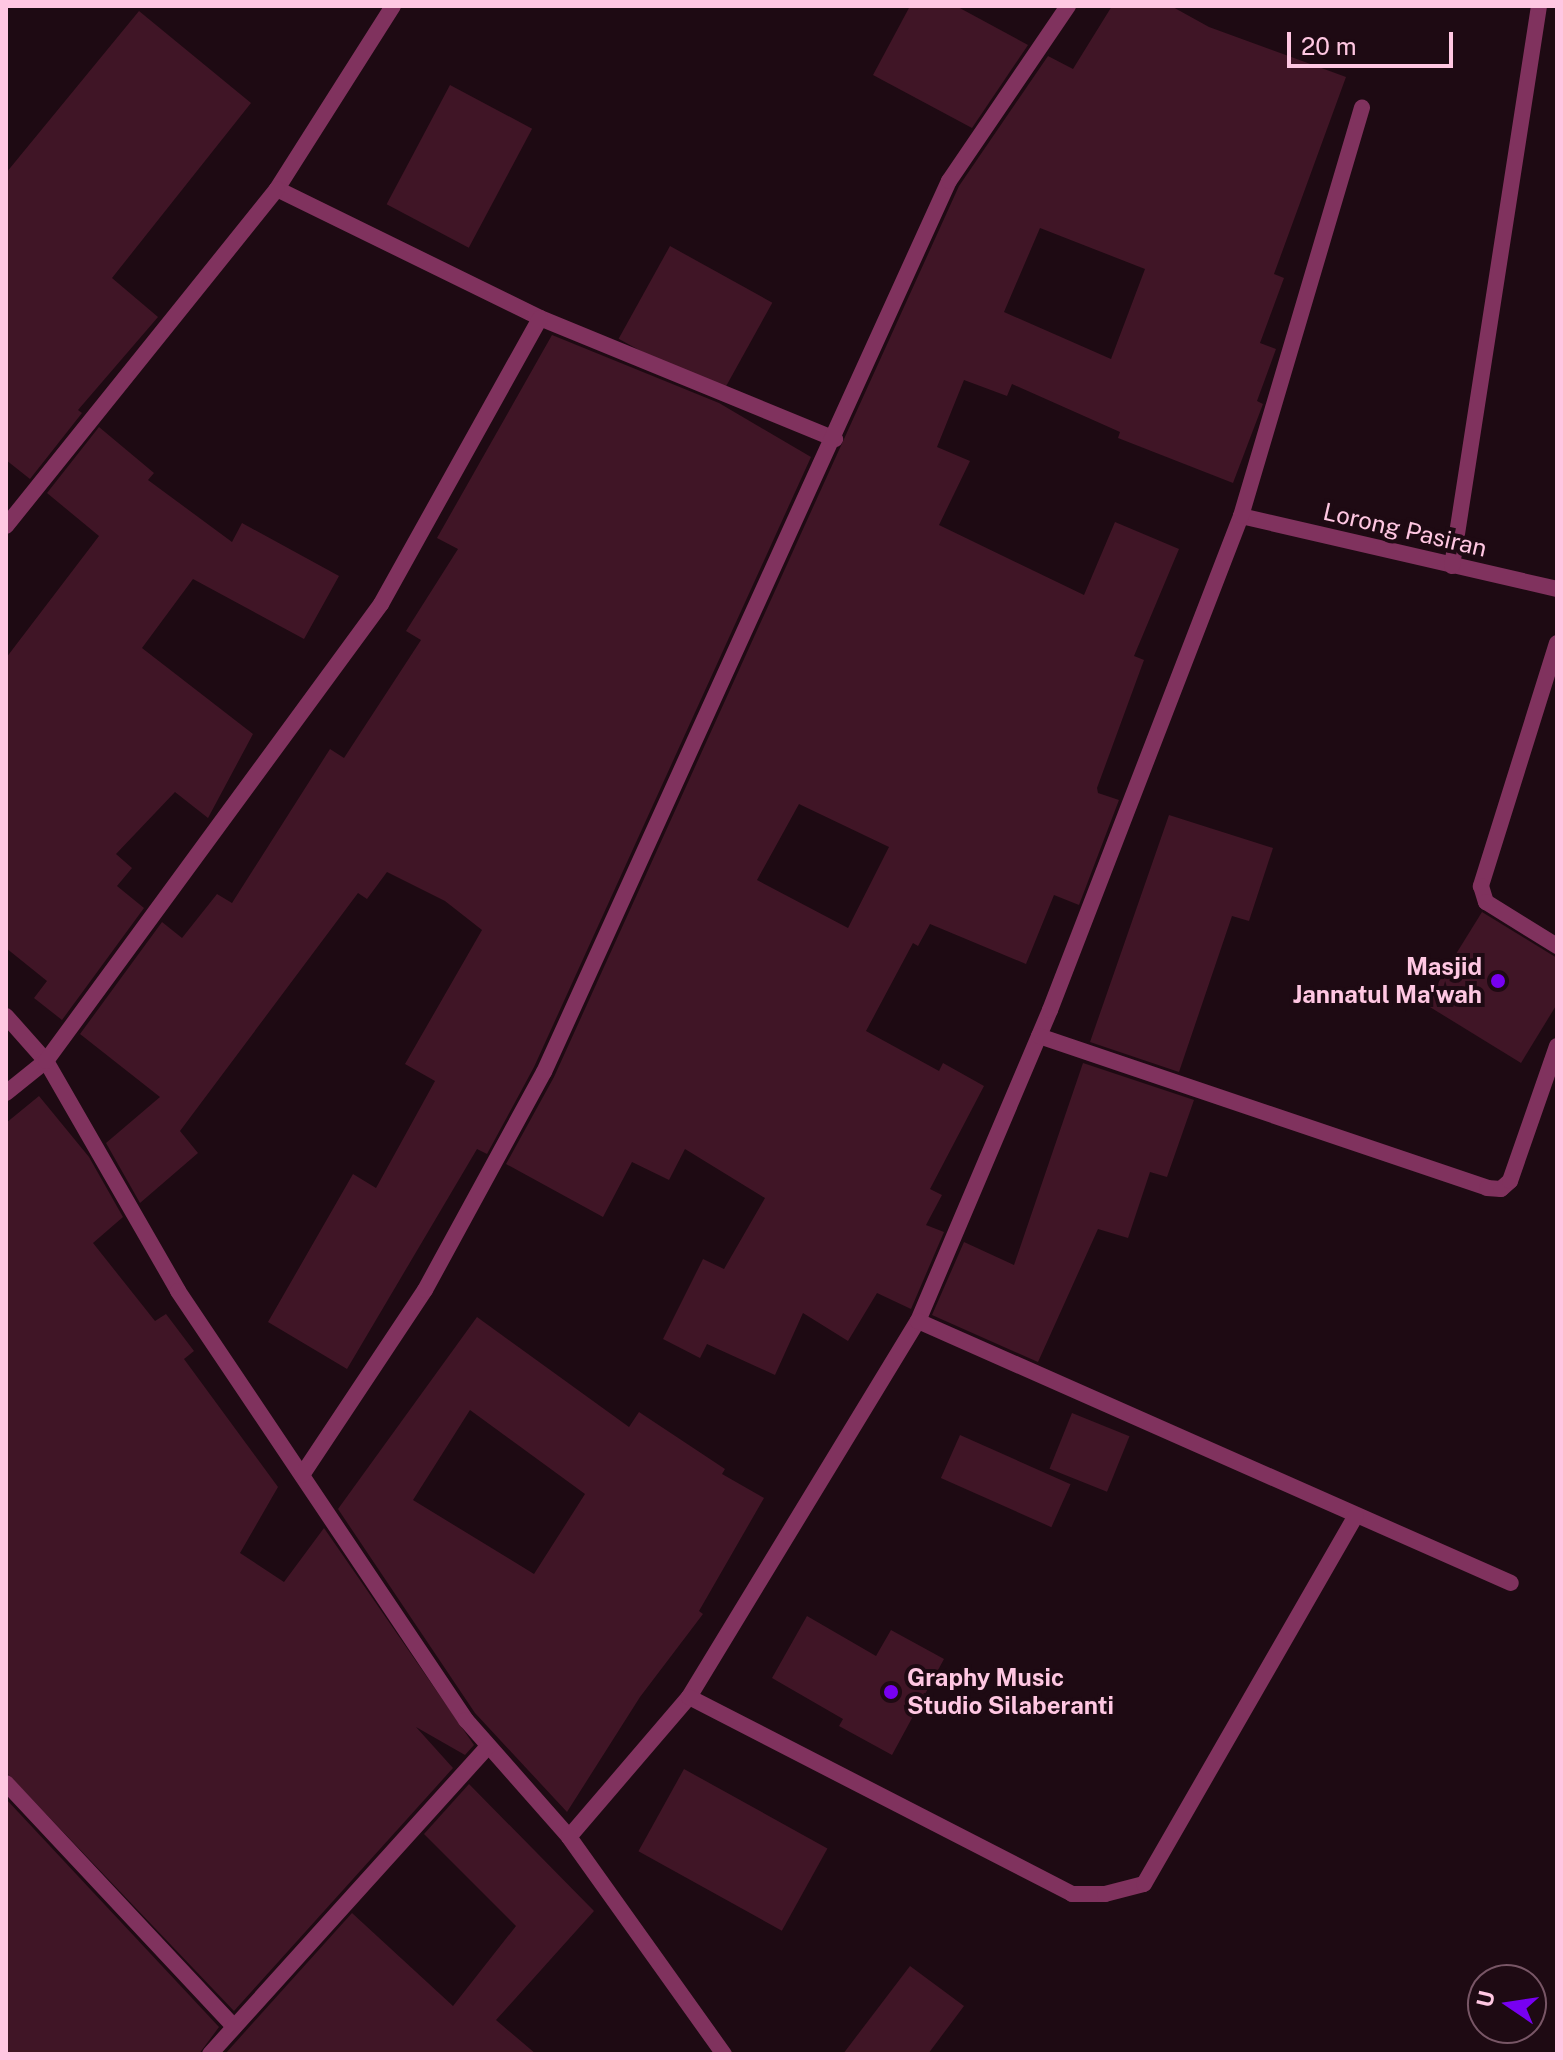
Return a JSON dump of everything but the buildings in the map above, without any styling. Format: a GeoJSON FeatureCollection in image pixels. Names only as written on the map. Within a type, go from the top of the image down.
{"type":"FeatureCollection","features":[{"type":"Feature","properties":{"kind":"street"},"geometry":{"type":"LineString","coordinates":[[6,526],[277,189],[393,6]]}},
{"type":"Feature","properties":{"kind":"street"},"geometry":{"type":"LineString","coordinates":[[302,1475],[425,1290],[544,1072],[835,439],[949,181],[1068,6]]}},
{"type":"Feature","properties":{"kind":"street"},"geometry":{"type":"LineString","coordinates":[[1452,566],[1539,6]]}},
{"type":"Feature","properties":{"kind":"street"},"geometry":{"type":"LineString","coordinates":[[569,1837],[689,1697],[918,1321],[1039,1036],[1241,516],[1362,108]]}},
{"type":"Feature","properties":{"kind":"street"},"geometry":{"type":"LineString","coordinates":[[277,189],[540,318],[835,439]]}},
{"type":"Feature","properties":{"kind":"street"},"geometry":{"type":"LineString","coordinates":[[6,1093],[46,1061],[381,604],[540,318]]}},
{"type":"Feature","properties":{"kind":"street","name":"Lorong Pasiran"},"geometry":{"type":"LineString","coordinates":[[1241,516],[1557,589]]}},
{"type":"Feature","properties":{"kind":"street"},"geometry":{"type":"LineString","coordinates":[[1557,643],[1481,886],[1486,902],[1557,946]]}},
{"type":"Feature","properties":{"kind":"street"},"geometry":{"type":"LineString","coordinates":[[6,1016],[46,1061],[178,1291],[488,1746],[569,1837],[724,2054]]}},
{"type":"Feature","properties":{"kind":"street"},"geometry":{"type":"LineString","coordinates":[[1039,1036],[1501,1189],[1510,1181],[1557,1046]]}},
{"type":"Feature","properties":{"kind":"street"},"geometry":{"type":"LineString","coordinates":[[918,1321],[1511,1583]]}},
{"type":"Feature","properties":{"kind":"street"},"geometry":{"type":"LineString","coordinates":[[689,1697],[1072,1894],[1105,1894],[1144,1884],[1356,1516]]}},
{"type":"Feature","properties":{"kind":"street"},"geometry":{"type":"LineString","coordinates":[[210,2054],[488,1746]]}},
{"type":"Feature","properties":{"kind":"street"},"geometry":{"type":"LineString","coordinates":[[6,1783],[234,2027]]}},
{"type":"Feature","properties":{"kind":"place","name":"Masjid Jannatul Ma'wah"},"geometry":{"type":"Point","coordinates":[1498,981]}},
{"type":"Feature","properties":{"kind":"place","name":"Graphy Music Studio Silaberanti"},"geometry":{"type":"Point","coordinates":[891,1692]}}]}
